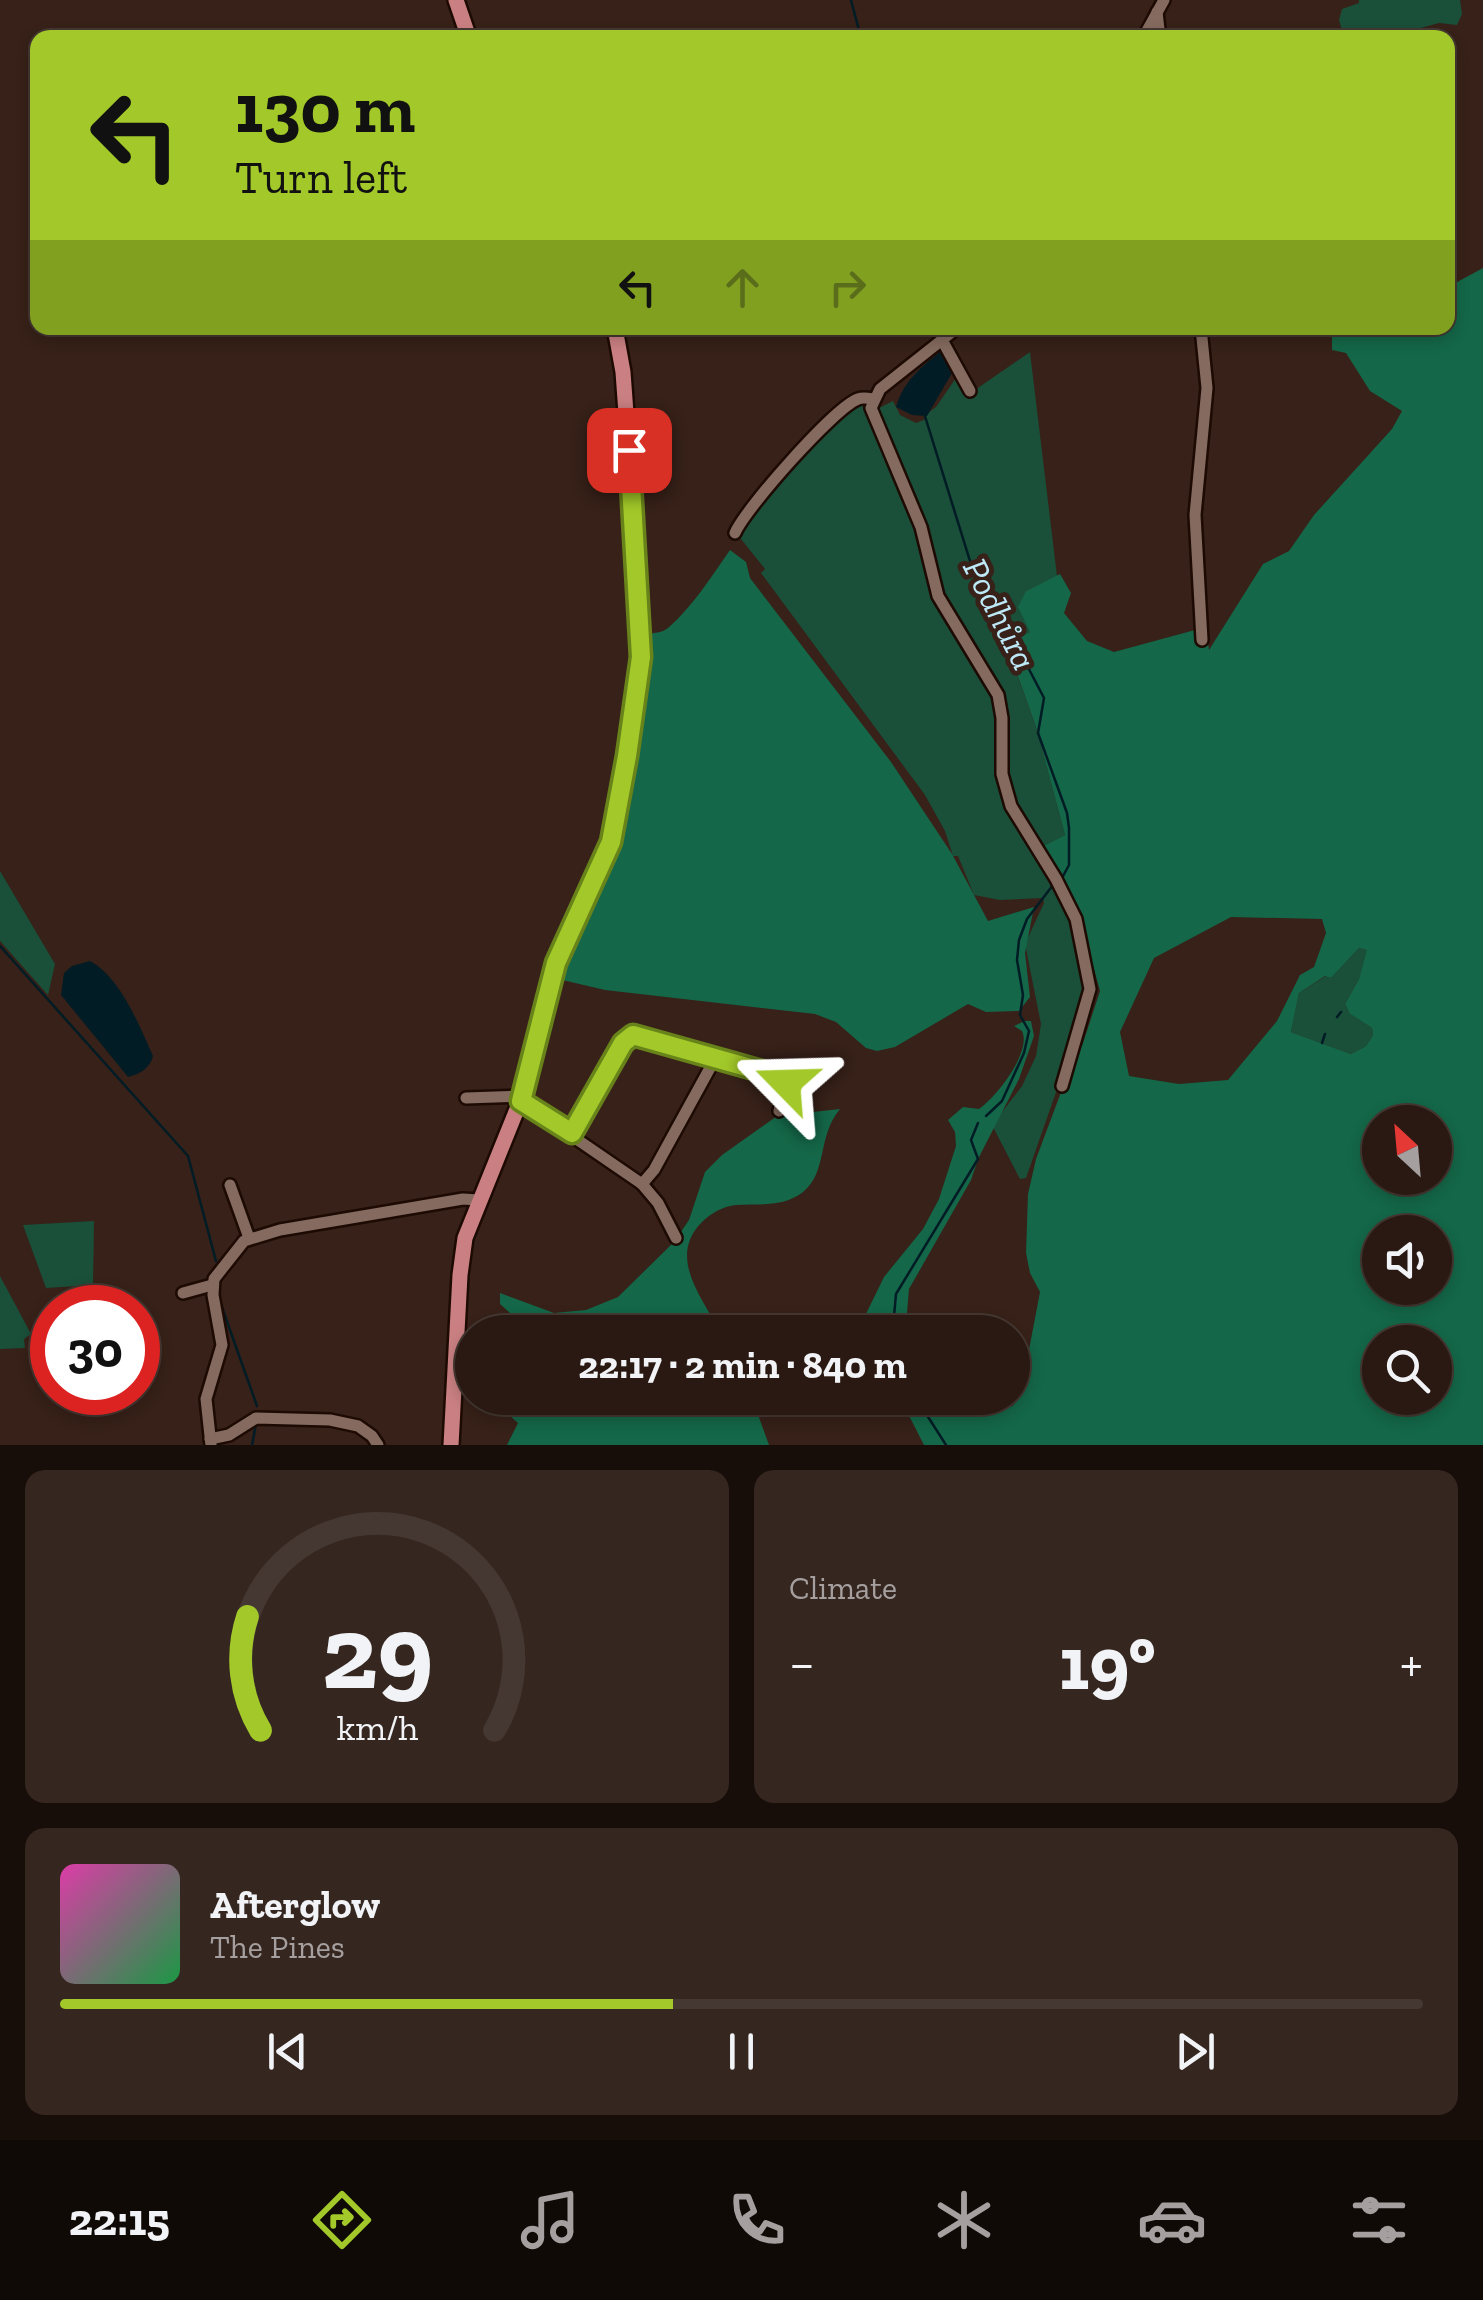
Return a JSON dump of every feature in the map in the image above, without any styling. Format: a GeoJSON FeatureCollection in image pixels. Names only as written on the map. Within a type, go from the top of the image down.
{"type":"FeatureCollection","features":[{"type":"Feature","properties":{"kind":"main road"},"geometry":{"type":"LineString","coordinates":[[456,0],[466,30]]}},
{"type":"Feature","properties":{"kind":"main road"},"geometry":{"type":"LineString","coordinates":[[451,1445],[465,1238],[522,1099],[556,963],[611,842],[640,670],[640,606],[623,372],[616,335]]}},
{"type":"Feature","properties":{"kind":"street"},"geometry":{"type":"LineString","coordinates":[[1147,30],[1159,4]]}},
{"type":"Feature","properties":{"kind":"street"},"geometry":{"type":"LineString","coordinates":[[1159,4],[1160,30]]}},
{"type":"Feature","properties":{"kind":"street"},"geometry":{"type":"LineString","coordinates":[[948,335],[880,388],[873,399],[875,420],[921,527],[938,596],[998,695],[1002,774],[1012,806],[1076,920],[1090,989],[1062,1086]]}},
{"type":"Feature","properties":{"kind":"street"},"geometry":{"type":"LineString","coordinates":[[1201,335],[1207,388],[1195,515],[1202,640]]}},
{"type":"Feature","properties":{"kind":"street"},"geometry":{"type":"LineString","coordinates":[[942,340],[970,391]]}},
{"type":"Feature","properties":{"kind":"street"},"geometry":{"type":"LineString","coordinates":[[735,533],[754,505],[809,443],[853,402],[873,399]]}},
{"type":"Feature","properties":{"kind":"street"},"geometry":{"type":"LineString","coordinates":[[572,1133],[629,1036],[642,1036],[782,1077],[785,1087],[779,1110]]}},
{"type":"Feature","properties":{"kind":"street"},"geometry":{"type":"LineString","coordinates":[[642,1184],[654,1170],[716,1058]]}},
{"type":"Feature","properties":{"kind":"street"},"geometry":{"type":"LineString","coordinates":[[466,1098],[522,1099],[642,1184],[658,1203],[676,1238]]}},
{"type":"Feature","properties":{"kind":"street"},"geometry":{"type":"LineString","coordinates":[[230,1185],[249,1238]]}},
{"type":"Feature","properties":{"kind":"street"},"geometry":{"type":"LineString","coordinates":[[378,1445],[358,1426],[330,1420],[256,1418],[210,1442],[206,1399],[222,1345],[212,1285],[218,1271],[249,1238],[331,1220],[479,1200]]}},
{"type":"Feature","properties":{"kind":"street"},"geometry":{"type":"LineString","coordinates":[[183,1294],[212,1285]]}},
{"type":"Feature","properties":{"kind":"green space"},"geometry":{"type":"Polygon","coordinates":[[[1460,0],[1462,14],[1457,25],[1439,23],[1417,30],[1342,30],[1342,9],[1359,3],[1460,0]]]}},
{"type":"Feature","properties":{"kind":"green space"},"geometry":{"type":"Polygon","coordinates":[[[1483,268],[1483,1445],[924,1445],[909,1415],[1030,1415],[1030,1344],[1040,1292],[1026,1253],[1028,1194],[1036,1159],[1100,991],[1078,911],[1041,847],[1065,835],[1036,727],[1006,643],[1030,632],[1018,607],[1026,591],[1060,574],[1071,593],[1064,613],[1087,641],[1114,652],[1206,627],[1209,650],[1263,564],[1289,551],[1314,515],[1392,429],[1402,411],[1370,391],[1346,353],[1332,350],[1332,335],[1455,335],[1455,283],[1483,268]],[[1231,917],[1154,958],[1120,1032],[1129,1076],[1179,1084],[1228,1080],[1277,1021],[1300,975],[1314,967],[1326,933],[1322,919],[1231,917]],[[1359,948],[1331,978],[1325,976],[1299,993],[1291,1032],[1351,1054],[1366,1046],[1373,1035],[1372,1028],[1350,1014],[1345,1004],[1359,979],[1367,950],[1359,948]]]}},
{"type":"Feature","properties":{"kind":"green space"},"geometry":{"type":"Polygon","coordinates":[[[1030,352],[1057,576],[1026,591],[1030,632],[1006,644],[1036,727],[1065,835],[1041,847],[1070,906],[1086,979],[1069,1055],[1026,1178],[1020,1179],[992,1125],[1022,1086],[1036,1056],[1041,1024],[1025,944],[1043,898],[1000,900],[974,895],[925,795],[761,573],[765,569],[737,534],[777,482],[855,404],[878,404],[879,408],[893,401],[900,415],[916,423],[926,419],[925,415],[936,407],[956,378],[969,394],[1030,352]]]}},
{"type":"Feature","properties":{"kind":"green space"},"geometry":{"type":"Polygon","coordinates":[[[730,550],[746,562],[750,578],[891,762],[952,854],[988,921],[1034,907],[1025,953],[1030,997],[1019,1011],[986,1012],[968,1004],[895,1047],[877,1051],[866,1048],[836,1022],[815,1014],[605,990],[558,979],[557,963],[600,872],[647,636],[665,630],[677,619],[730,550]]]}},
{"type":"Feature","properties":{"kind":"green space"},"geometry":{"type":"Polygon","coordinates":[[[0,871],[55,964],[48,995],[0,941],[0,871]]]}},
{"type":"Feature","properties":{"kind":"green space"},"geometry":{"type":"Polygon","coordinates":[[[1359,948],[1368,950],[1359,979],[1345,1004],[1350,1014],[1372,1028],[1373,1035],[1366,1046],[1351,1054],[1291,1032],[1299,993],[1326,976],[1331,978],[1359,948]]]}},
{"type":"Feature","properties":{"kind":"green space"},"geometry":{"type":"Polygon","coordinates":[[[1031,1021],[1034,1036],[1019,1079],[971,1180],[909,1289],[908,1315],[865,1315],[884,1277],[923,1229],[939,1199],[956,1146],[955,1132],[948,1120],[963,1107],[979,1109],[995,1095],[1018,1061],[1024,1040],[1022,1031],[1014,1026],[1031,1021]]]}},
{"type":"Feature","properties":{"kind":"green space"},"geometry":{"type":"Polygon","coordinates":[[[840,1109],[828,1131],[816,1174],[803,1192],[779,1203],[722,1208],[692,1235],[688,1249],[691,1277],[710,1315],[510,1315],[500,1304],[500,1293],[554,1313],[586,1310],[618,1297],[674,1242],[689,1220],[705,1172],[777,1116],[840,1109]]]}},
{"type":"Feature","properties":{"kind":"green space"},"geometry":{"type":"Polygon","coordinates":[[[94,1221],[93,1285],[45,1285],[23,1225],[94,1221]]]}},
{"type":"Feature","properties":{"kind":"green space"},"geometry":{"type":"Polygon","coordinates":[[[0,1276],[30,1335],[24,1339],[25,1348],[0,1349],[0,1276]]]}},
{"type":"Feature","properties":{"kind":"green space"},"geometry":{"type":"Polygon","coordinates":[[[509,1415],[758,1415],[769,1445],[507,1445],[518,1423],[509,1415]]]}},
{"type":"Feature","properties":{"kind":"water"},"geometry":{"type":"Polygon","coordinates":[[[940,352],[946,355],[952,373],[927,416],[912,415],[896,407],[908,383],[940,352]]]}},
{"type":"Feature","properties":{"kind":"water"},"geometry":{"type":"Polygon","coordinates":[[[90,961],[120,990],[153,1056],[137,1074],[128,1077],[61,995],[64,973],[72,966],[90,961]]]}},
{"type":"Feature","properties":{"kind":"waterway","name":"Podhůra"},"geometry":{"type":"LineString","coordinates":[[851,0],[859,30]]}},
{"type":"Feature","properties":{"kind":"waterway","name":"Podhůra"},"geometry":{"type":"LineString","coordinates":[[924,413],[975,577],[1044,698],[1038,733],[1069,828],[1069,865],[1062,878]]}},
{"type":"Feature","properties":{"kind":"waterway","name":"Podhůra"},"geometry":{"type":"LineString","coordinates":[[986,1116],[1002,1101],[1024,1053],[1029,1031],[1020,1015],[1023,995],[1017,960],[1019,940],[1027,919],[1053,885]]}},
{"type":"Feature","properties":{"kind":"waterway"},"geometry":{"type":"LineString","coordinates":[[0,946],[188,1156],[216,1261]]}},
{"type":"Feature","properties":{"kind":"waterway"},"geometry":{"type":"LineString","coordinates":[[1337,1017],[1341,1012]]}},
{"type":"Feature","properties":{"kind":"waterway"},"geometry":{"type":"LineString","coordinates":[[1322,1043],[1325,1034]]}},
{"type":"Feature","properties":{"kind":"waterway","name":"Podhůra"},"geometry":{"type":"LineString","coordinates":[[894,1315],[896,1294],[978,1159],[971,1140],[978,1123]]}},
{"type":"Feature","properties":{"kind":"waterway"},"geometry":{"type":"LineString","coordinates":[[219,1299],[257,1406]]}},
{"type":"Feature","properties":{"kind":"waterway","name":"Podhůra"},"geometry":{"type":"LineString","coordinates":[[927,1415],[946,1445]]}},
{"type":"Feature","properties":{"kind":"waterway"},"geometry":{"type":"LineString","coordinates":[[252,1445],[256,1424]]}},
{"type":"Feature","properties":{"kind":"route"},"geometry":{"type":"LineString","coordinates":[[629,450],[641,657],[627,756],[611,842],[556,963],[521,1101],[572,1133],[623,1043],[633,1035],[779,1076],[786,1083]]}}]}
